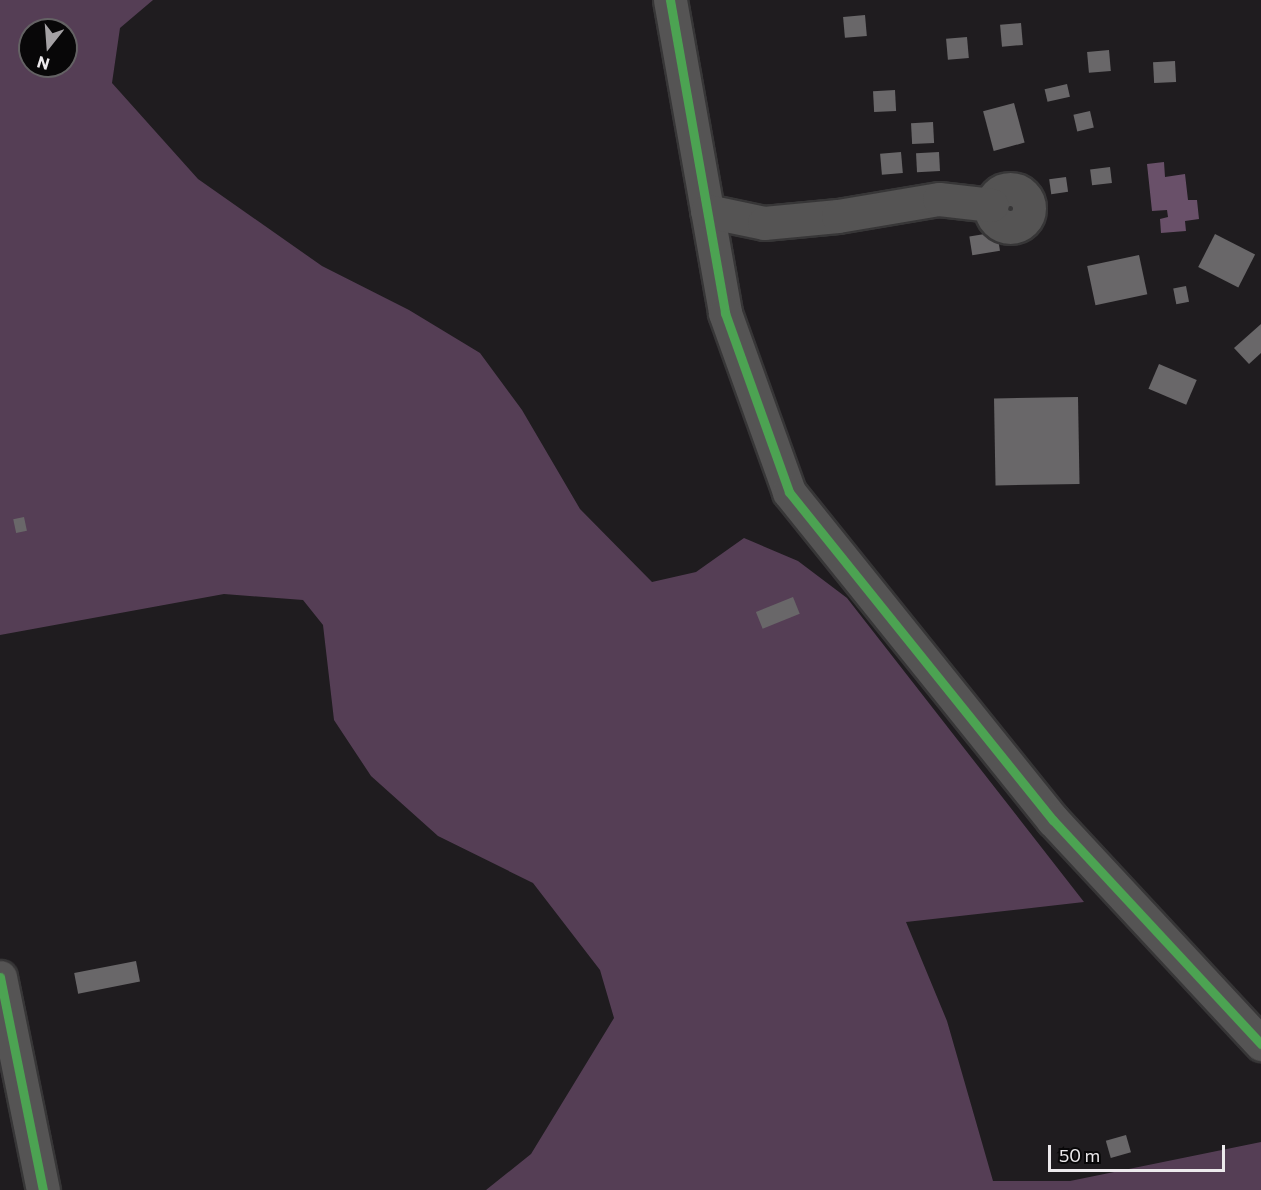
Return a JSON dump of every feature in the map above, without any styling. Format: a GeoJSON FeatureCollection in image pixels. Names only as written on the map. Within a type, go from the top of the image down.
{"type":"FeatureCollection","features":[{"type":"Feature","properties":{"kind":"street"},"geometry":{"type":"LineString","coordinates":[[670,0],[725,313],[789,492],[1053,820],[1261,1044]]}},
{"type":"Feature","properties":{"kind":"street"},"geometry":{"type":"LineString","coordinates":[[707,211],[764,223],[838,216],[939,200],[992,205]]}},
{"type":"Feature","properties":{"kind":"street"},"geometry":{"type":"LineString","coordinates":[[0,977],[43,1190]]}},
{"type":"Feature","properties":{"kind":"shaded area"},"geometry":{"type":"Polygon","coordinates":[[[0,0],[153,0],[120,28],[112,83],[198,179],[322,266],[409,310],[480,353],[522,410],[580,509],[652,582],[696,572],[744,538],[798,561],[847,598],[1084,902],[906,922],[947,1021],[993,1181],[1070,1181],[1261,1142],[1261,1190],[486,1190],[531,1154],[614,1018],[600,970],[533,883],[438,836],[371,776],[334,720],[323,625],[303,600],[224,594],[0,635],[0,0]]]}},
{"type":"Feature","properties":{"kind":"shaded area"},"geometry":{"type":"Polygon","coordinates":[[[1164,162],[1165,177],[1185,174],[1188,200],[1197,200],[1199,219],[1185,221],[1186,231],[1161,233],[1160,219],[1168,217],[1167,210],[1152,211],[1147,164],[1164,162]]]}},
{"type":"Feature","properties":{"kind":"building"},"geometry":{"type":"Polygon","coordinates":[[[865,15],[867,36],[845,38],[843,17],[865,15]]]}},
{"type":"Feature","properties":{"kind":"building"},"geometry":{"type":"Polygon","coordinates":[[[1021,23],[1023,45],[1002,47],[1000,25],[1021,23]]]}},
{"type":"Feature","properties":{"kind":"building"},"geometry":{"type":"Polygon","coordinates":[[[967,37],[969,58],[948,60],[946,39],[967,37]]]}},
{"type":"Feature","properties":{"kind":"building"},"geometry":{"type":"Polygon","coordinates":[[[1109,50],[1111,71],[1089,73],[1087,52],[1109,50]]]}},
{"type":"Feature","properties":{"kind":"building"},"geometry":{"type":"Polygon","coordinates":[[[1175,61],[1176,82],[1154,83],[1153,62],[1175,61]]]}},
{"type":"Feature","properties":{"kind":"building"},"geometry":{"type":"Polygon","coordinates":[[[1067,84],[1070,97],[1048,102],[1045,89],[1067,84]]]}},
{"type":"Feature","properties":{"kind":"building"},"geometry":{"type":"Polygon","coordinates":[[[895,90],[896,111],[874,112],[873,91],[895,90]]]}},
{"type":"Feature","properties":{"kind":"building"},"geometry":{"type":"Polygon","coordinates":[[[1014,103],[1025,143],[994,151],[983,111],[1014,103]]]}},
{"type":"Feature","properties":{"kind":"building"},"geometry":{"type":"Polygon","coordinates":[[[1090,111],[1094,128],[1077,131],[1073,115],[1090,111]]]}},
{"type":"Feature","properties":{"kind":"building"},"geometry":{"type":"Polygon","coordinates":[[[933,122],[934,143],[912,144],[911,123],[933,122]]]}},
{"type":"Feature","properties":{"kind":"building"},"geometry":{"type":"Polygon","coordinates":[[[901,152],[903,173],[882,175],[880,154],[901,152]]]}},
{"type":"Feature","properties":{"kind":"building"},"geometry":{"type":"Polygon","coordinates":[[[939,152],[940,171],[917,172],[916,153],[939,152]]]}},
{"type":"Feature","properties":{"kind":"building"},"geometry":{"type":"Polygon","coordinates":[[[1110,167],[1112,183],[1092,185],[1090,169],[1110,167]]]}},
{"type":"Feature","properties":{"kind":"building"},"geometry":{"type":"Polygon","coordinates":[[[1066,177],[1068,192],[1051,194],[1049,179],[1066,177]]]}},
{"type":"Feature","properties":{"kind":"building"},"geometry":{"type":"Polygon","coordinates":[[[997,232],[1000,251],[972,255],[969,236],[997,232]]]}},
{"type":"Feature","properties":{"kind":"building"},"geometry":{"type":"Polygon","coordinates":[[[1215,234],[1255,254],[1238,287],[1198,267],[1215,234]]]}},
{"type":"Feature","properties":{"kind":"building"},"geometry":{"type":"Polygon","coordinates":[[[1139,255],[1147,294],[1095,305],[1087,266],[1139,255]]]}},
{"type":"Feature","properties":{"kind":"building"},"geometry":{"type":"Polygon","coordinates":[[[1186,286],[1189,302],[1176,304],[1173,288],[1186,286]]]}},
{"type":"Feature","properties":{"kind":"building"},"geometry":{"type":"Polygon","coordinates":[[[1261,324],[1261,353],[1249,364],[1234,348],[1261,324]]]}},
{"type":"Feature","properties":{"kind":"building"},"geometry":{"type":"Polygon","coordinates":[[[1159,364],[1197,380],[1186,405],[1148,389],[1159,364]]]}},
{"type":"Feature","properties":{"kind":"building"},"geometry":{"type":"Polygon","coordinates":[[[1078,397],[1080,484],[996,485],[994,398],[1078,397]]]}},
{"type":"Feature","properties":{"kind":"building"},"geometry":{"type":"Polygon","coordinates":[[[24,517],[27,531],[16,533],[13,519],[24,517]]]}},
{"type":"Feature","properties":{"kind":"building"},"geometry":{"type":"Polygon","coordinates":[[[793,597],[800,614],[763,629],[756,612],[793,597]]]}},
{"type":"Feature","properties":{"kind":"building"},"geometry":{"type":"Polygon","coordinates":[[[136,961],[140,982],[78,994],[74,973],[136,961]]]}},
{"type":"Feature","properties":{"kind":"building"},"geometry":{"type":"Polygon","coordinates":[[[1126,1135],[1131,1152],[1111,1158],[1106,1141],[1126,1135]]]}},
{"type":"Feature","properties":{"kind":"cycle path"},"geometry":{"type":"LineString","coordinates":[[670,0],[725,313],[789,492],[1053,820],[1261,1044]]}},
{"type":"Feature","properties":{"kind":"cycle path"},"geometry":{"type":"LineString","coordinates":[[0,977],[43,1190]]}}]}
